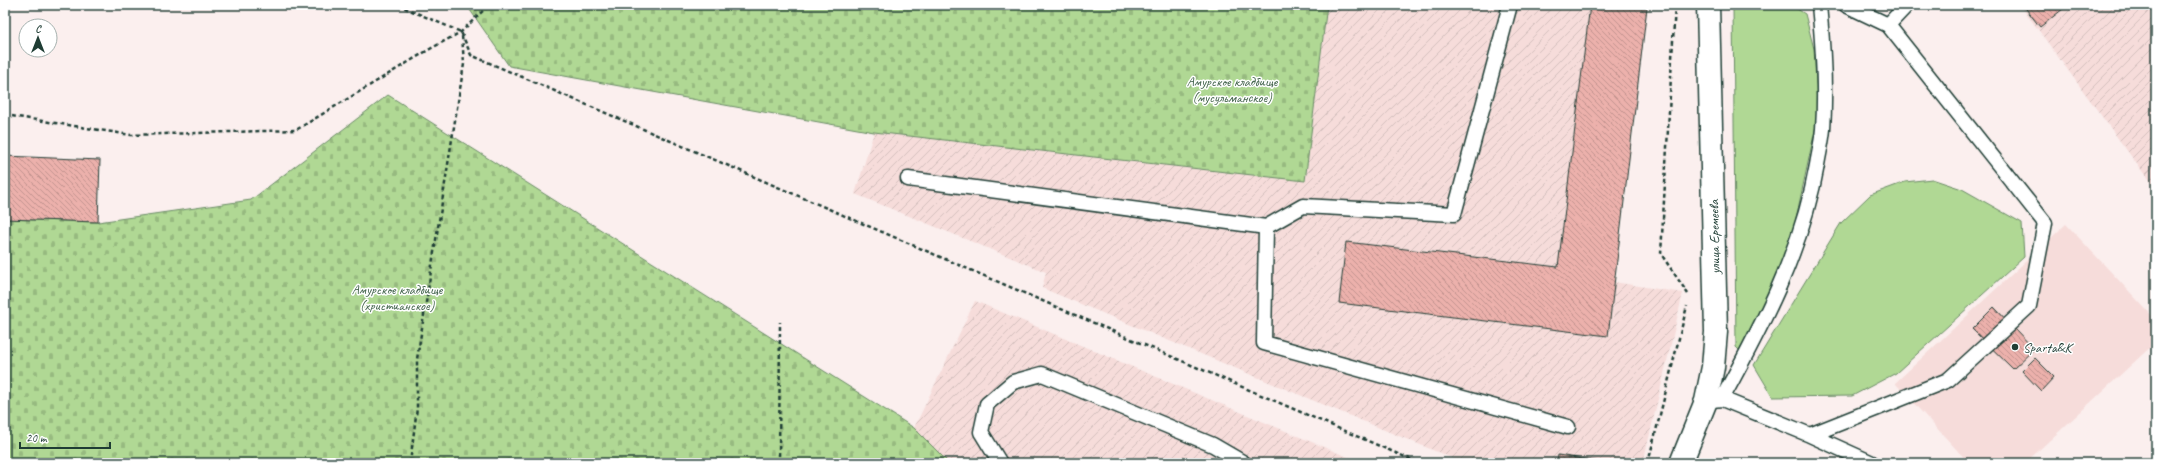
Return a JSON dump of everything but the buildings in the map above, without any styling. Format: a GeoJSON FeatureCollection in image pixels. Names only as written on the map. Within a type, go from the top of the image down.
{"type":"FeatureCollection","features":[{"type":"Feature","properties":{"kind":"street","name":"улица Еремеева"},"geometry":{"type":"LineString","coordinates":[[1681,463],[1714,400],[1713,367],[1716,332],[1708,5]]}},
{"type":"Feature","properties":{"kind":"lane"},"geometry":{"type":"LineString","coordinates":[[908,179],[1266,227],[1303,206],[1454,214],[1510,5]]}},
{"type":"Feature","properties":{"kind":"lane"},"geometry":{"type":"LineString","coordinates":[[1819,5],[1825,59],[1823,130],[1802,229],[1778,290],[1714,400],[1810,435],[1872,463]]}},
{"type":"Feature","properties":{"kind":"lane"},"geometry":{"type":"LineString","coordinates":[[1810,435],[1948,380],[2029,306],[2045,223],[1888,25],[1846,5]]}},
{"type":"Feature","properties":{"kind":"lane"},"geometry":{"type":"LineString","coordinates":[[1888,25],[1906,5]]}},
{"type":"Feature","properties":{"kind":"lane"},"geometry":{"type":"LineString","coordinates":[[1266,227],[1264,343],[1568,426]]}},
{"type":"Feature","properties":{"kind":"lane"},"geometry":{"type":"LineString","coordinates":[[1000,463],[981,432],[987,404],[1013,382],[1042,374],[1213,445],[1244,463]]}},
{"type":"Feature","properties":{"kind":"path"},"geometry":{"type":"LineString","coordinates":[[398,5],[461,32],[471,55],[1419,463]]}},
{"type":"Feature","properties":{"kind":"path"},"geometry":{"type":"LineString","coordinates":[[5,115],[131,135],[296,130],[430,49],[461,32],[489,5]]}},
{"type":"Feature","properties":{"kind":"path"},"geometry":{"type":"LineString","coordinates":[[1676,5],[1661,254],[1690,296]]}},
{"type":"Feature","properties":{"kind":"path"},"geometry":{"type":"LineString","coordinates":[[410,463],[417,408],[417,359],[464,64],[461,32]]}},
{"type":"Feature","properties":{"kind":"path"},"geometry":{"type":"LineString","coordinates":[[1648,463],[1688,304]]}},
{"type":"Feature","properties":{"kind":"path"},"geometry":{"type":"LineString","coordinates":[[779,463],[780,322]]}},
{"type":"Feature","properties":{"kind":"shaded area"},"geometry":{"type":"Polygon","coordinates":[[[1327,5],[1648,5],[1614,282],[1683,293],[1643,463],[1464,463],[1042,288],[1046,272],[855,194],[874,132],[1305,181],[1327,5]]]}},
{"type":"Feature","properties":{"kind":"shaded area"},"geometry":{"type":"Polygon","coordinates":[[[2020,5],[2156,5],[2156,190],[2020,5]]]}},
{"type":"Feature","properties":{"kind":"shaded area"},"geometry":{"type":"Polygon","coordinates":[[[2066,224],[2156,320],[2156,342],[2025,463],[1969,463],[1895,383],[2066,224]]]}},
{"type":"Feature","properties":{"kind":"shaded area"},"geometry":{"type":"Polygon","coordinates":[[[975,301],[1362,463],[949,463],[914,428],[975,301]]]}},
{"type":"Feature","properties":{"kind":"green space","name":"Амурское кладбище (мусульманское)"},"geometry":{"type":"Polygon","coordinates":[[[472,5],[1327,5],[1305,181],[874,132],[509,66],[470,10],[472,5]]]}},
{"type":"Feature","properties":{"kind":"green space"},"geometry":{"type":"Polygon","coordinates":[[[1733,5],[1791,5],[1805,14],[1814,49],[1818,116],[1793,232],[1768,296],[1740,351],[1736,347],[1733,5]]]}},
{"type":"Feature","properties":{"kind":"green space","name":"Амурское кладбище (христианское)"},"geometry":{"type":"Polygon","coordinates":[[[388,95],[914,428],[949,463],[5,463],[5,219],[98,222],[251,200],[388,95]]]}},
{"type":"Feature","properties":{"kind":"green space"},"geometry":{"type":"Polygon","coordinates":[[[1932,179],[1962,189],[2022,223],[2024,257],[1896,373],[1852,396],[1773,397],[1754,365],[1841,223],[1870,195],[1905,182],[1932,179]]]}},
{"type":"Feature","properties":{"kind":"place","name":"Sparta&K"},"geometry":{"type":"Point","coordinates":[2015,347]}}]}
